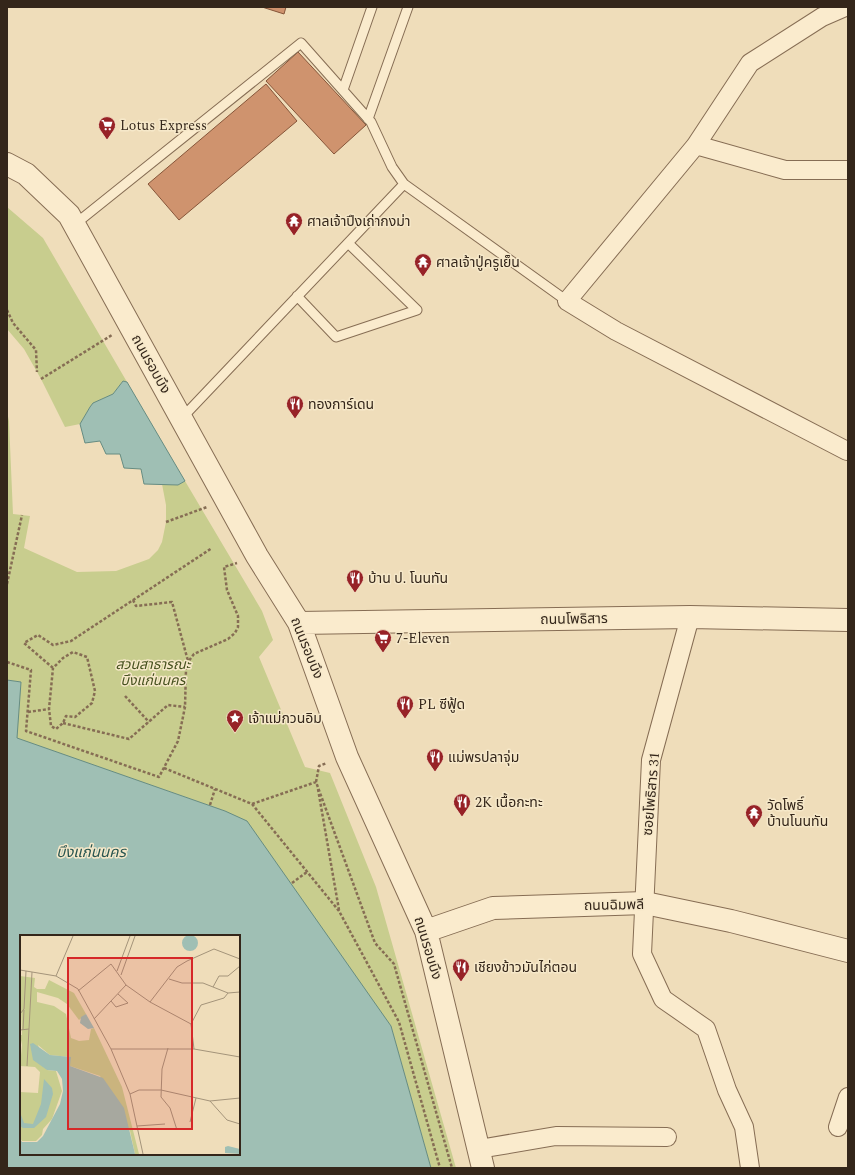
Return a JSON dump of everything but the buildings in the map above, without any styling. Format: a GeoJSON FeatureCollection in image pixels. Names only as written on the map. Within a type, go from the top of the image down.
{"type":"FeatureCollection","features":[{"type":"Feature","properties":{"kind":"street"},"geometry":{"type":"LineString","coordinates":[[845,7],[822,17],[750,63],[696,145],[567,301],[616,331],[848,450],[848,455]]}},
{"type":"Feature","properties":{"kind":"street"},"geometry":{"type":"LineString","coordinates":[[696,145],[785,170],[848,170]]}},
{"type":"Feature","properties":{"kind":"street","name":"ถนนรอบบึง"},"geometry":{"type":"LineString","coordinates":[[7,164],[26,174],[69,215],[257,556],[299,623],[347,757],[426,931],[481,1158]]}},
{"type":"Feature","properties":{"kind":"street","name":"ถนนโพธิสาร"},"geometry":{"type":"LineString","coordinates":[[299,623],[690,617],[848,620]]}},
{"type":"Feature","properties":{"kind":"street","name":"ซอยโพธิสาร 31"},"geometry":{"type":"LineString","coordinates":[[690,617],[651,760],[642,954],[663,999],[706,1029],[727,1090],[744,1127],[750,1168]]}},
{"type":"Feature","properties":{"kind":"street","name":"ถนนฉิมพลี"},"geometry":{"type":"LineString","coordinates":[[426,931],[493,908],[644,903],[731,921],[848,952]]}},
{"type":"Feature","properties":{"kind":"street"},"geometry":{"type":"LineString","coordinates":[[838,1127],[848,1097]]}},
{"type":"Feature","properties":{"kind":"street"},"geometry":{"type":"LineString","coordinates":[[481,1158],[556,1136],[667,1137]]}},
{"type":"Feature","properties":{"kind":"lane"},"geometry":{"type":"LineString","coordinates":[[343,90],[372,7]]}},
{"type":"Feature","properties":{"kind":"lane"},"geometry":{"type":"LineString","coordinates":[[368,119],[408,7]]}},
{"type":"Feature","properties":{"kind":"lane"},"geometry":{"type":"LineString","coordinates":[[74,225],[301,43],[371,122],[392,167],[404,184],[567,301]]}},
{"type":"Feature","properties":{"kind":"lane"},"geometry":{"type":"LineString","coordinates":[[181,419],[404,184]]}},
{"type":"Feature","properties":{"kind":"lane"},"geometry":{"type":"LineString","coordinates":[[297,296],[336,337],[417,310],[348,243]]}},
{"type":"Feature","properties":{"kind":"path"},"geometry":{"type":"LineString","coordinates":[[7,310],[12,323],[36,350],[37,372]]}},
{"type":"Feature","properties":{"kind":"path"},"geometry":{"type":"LineString","coordinates":[[41,379],[129,324]]}},
{"type":"Feature","properties":{"kind":"path"},"geometry":{"type":"LineString","coordinates":[[166,522],[226,499]]}},
{"type":"Feature","properties":{"kind":"path"},"geometry":{"type":"LineString","coordinates":[[7,584],[22,515]]}},
{"type":"Feature","properties":{"kind":"path"},"geometry":{"type":"LineString","coordinates":[[53,668],[24,643],[38,635],[53,645],[71,641],[212,548]]}},
{"type":"Feature","properties":{"kind":"path"},"geometry":{"type":"LineString","coordinates":[[7,662],[31,670],[26,731],[159,777],[178,741],[185,708],[186,669],[188,662],[194,654],[228,639],[236,633],[238,627],[238,616],[227,590],[224,567],[257,556]]}},
{"type":"Feature","properties":{"kind":"path"},"geometry":{"type":"LineString","coordinates":[[133,600],[136,606],[172,602],[188,662]]}},
{"type":"Feature","properties":{"kind":"path"},"geometry":{"type":"LineString","coordinates":[[73,652],[87,657],[95,692],[92,704],[75,716],[66,716],[63,723],[56,729],[51,726],[49,709],[53,668],[63,658],[73,652]]}},
{"type":"Feature","properties":{"kind":"path"},"geometry":{"type":"LineString","coordinates":[[125,696],[149,722]]}},
{"type":"Feature","properties":{"kind":"path"},"geometry":{"type":"LineString","coordinates":[[63,723],[129,739],[168,705],[185,708]]}},
{"type":"Feature","properties":{"kind":"path"},"geometry":{"type":"LineString","coordinates":[[28,712],[49,709]]}},
{"type":"Feature","properties":{"kind":"path"},"geometry":{"type":"LineString","coordinates":[[339,911],[316,782],[319,766],[347,757]]}},
{"type":"Feature","properties":{"kind":"path"},"geometry":{"type":"LineString","coordinates":[[164,768],[252,804],[339,911],[399,1022],[440,1168]]}},
{"type":"Feature","properties":{"kind":"path"},"geometry":{"type":"LineString","coordinates":[[252,804],[316,782]]}},
{"type":"Feature","properties":{"kind":"path"},"geometry":{"type":"LineString","coordinates":[[316,782],[376,943],[394,964],[452,1168]]}},
{"type":"Feature","properties":{"kind":"path"},"geometry":{"type":"LineString","coordinates":[[210,805],[215,789]]}},
{"type":"Feature","properties":{"kind":"path"},"geometry":{"type":"LineString","coordinates":[[292,883],[307,872]]}},
{"type":"Feature","properties":{"kind":"green space"},"geometry":{"type":"Polygon","coordinates":[[[7,207],[43,238],[127,382],[123,381],[113,394],[98,401],[90,407],[80,424],[65,427],[24,349],[7,329],[7,207]]]}},
{"type":"Feature","properties":{"kind":"green space","name":"สวนสาธารณะ บึงแก่นนคร"},"geometry":{"type":"Polygon","coordinates":[[[7,412],[9,421],[13,514],[30,516],[24,548],[77,572],[116,571],[149,559],[158,550],[162,542],[166,522],[166,505],[162,484],[178,485],[185,481],[262,611],[273,640],[259,657],[305,767],[330,773],[376,887],[456,1168],[431,1168],[391,1026],[225,811],[16,738],[21,682],[7,680],[7,412]]]}},
{"type":"Feature","properties":{"kind":"water"},"geometry":{"type":"Polygon","coordinates":[[[123,381],[127,382],[185,481],[178,485],[144,484],[141,469],[124,468],[120,454],[106,454],[100,441],[85,443],[80,424],[90,407],[93,403],[113,394],[123,381]]]}},
{"type":"Feature","properties":{"kind":"water","name":"บึงแก่นนคร"},"geometry":{"type":"Polygon","coordinates":[[[7,680],[21,682],[17,738],[225,811],[247,821],[391,1026],[431,1168],[7,1168],[7,680]]]}},
{"type":"Feature","properties":{"kind":"place","name":"Lotus Express"},"geometry":{"type":"Point","coordinates":[107,140]}},
{"type":"Feature","properties":{"kind":"place","name":"ศาลเจ้าปึงเถ่ากงม่า"},"geometry":{"type":"Point","coordinates":[294,236]}},
{"type":"Feature","properties":{"kind":"place","name":"ศาลเจ้าปู่ครูเย็น"},"geometry":{"type":"Point","coordinates":[423,277]}},
{"type":"Feature","properties":{"kind":"place","name":"ทองการ์เดน"},"geometry":{"type":"Point","coordinates":[295,419]}},
{"type":"Feature","properties":{"kind":"place","name":"บ้าน ป. โนนทัน"},"geometry":{"type":"Point","coordinates":[355,593]}},
{"type":"Feature","properties":{"kind":"place","name":"7-Eleven"},"geometry":{"type":"Point","coordinates":[383,653]}},
{"type":"Feature","properties":{"kind":"place","name":"PL ซีฟู้ด"},"geometry":{"type":"Point","coordinates":[405,719]}},
{"type":"Feature","properties":{"kind":"place","name":"เจ้าแม่กวนอิม"},"geometry":{"type":"Point","coordinates":[235,733]}},
{"type":"Feature","properties":{"kind":"place","name":"แม่พรปลาจุ่ม"},"geometry":{"type":"Point","coordinates":[435,772]}},
{"type":"Feature","properties":{"kind":"place","name":"2K เนื้อกะทะ"},"geometry":{"type":"Point","coordinates":[462,817]}},
{"type":"Feature","properties":{"kind":"place","name":"วัดโพธิ์ บ้านโนนทัน"},"geometry":{"type":"Point","coordinates":[754,828]}},
{"type":"Feature","properties":{"kind":"place","name":"เชียงข้าวมันไก่ตอน"},"geometry":{"type":"Point","coordinates":[461,982]}}]}
